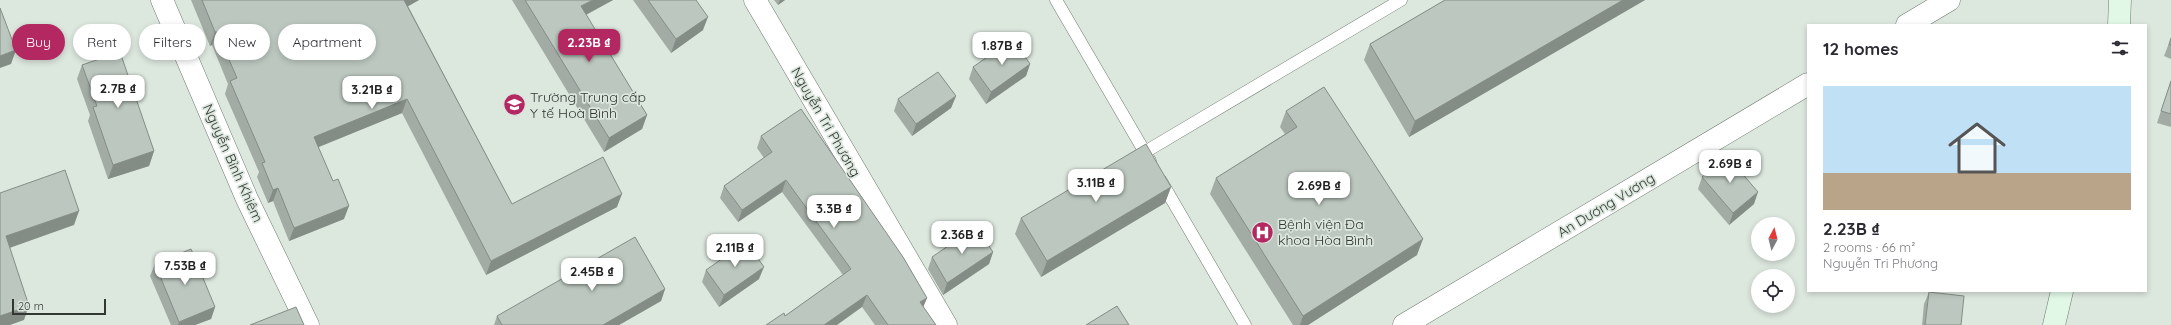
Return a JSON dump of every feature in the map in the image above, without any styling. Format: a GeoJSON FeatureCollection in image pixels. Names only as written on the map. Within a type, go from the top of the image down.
{"type":"FeatureCollection","features":[{"type":"Feature","properties":{"kind":"main road"},"geometry":{"type":"LineString","coordinates":[[2119,24],[2120,0]]}},
{"type":"Feature","properties":{"kind":"main road"},"geometry":{"type":"LineString","coordinates":[[2054,325],[2062,292]]}},
{"type":"Feature","properties":{"kind":"street","name":"Nguyễn Bỉnh Khiêm"},"geometry":{"type":"LineString","coordinates":[[162,0],[247,199],[308,325]]}},
{"type":"Feature","properties":{"kind":"street","name":"Nguyễn Tri Phương"},"geometry":{"type":"LineString","coordinates":[[756,0],[946,325]]}},
{"type":"Feature","properties":{"kind":"street"},"geometry":{"type":"LineString","coordinates":[[1909,24],[1949,0]]}},
{"type":"Feature","properties":{"kind":"street","name":"An Dương Vương"},"geometry":{"type":"LineString","coordinates":[[1404,325],[1807,85]]}},
{"type":"Feature","properties":{"kind":"lane"},"geometry":{"type":"LineString","coordinates":[[1056,0],[1245,325]]}},
{"type":"Feature","properties":{"kind":"lane"},"geometry":{"type":"LineString","coordinates":[[1144,152],[1401,0]]}},
{"type":"Feature","properties":{"kind":"building"},"geometry":{"type":"Polygon","coordinates":[[[202,0],[404,0],[512,204],[603,157],[622,194],[491,261],[407,99],[314,137],[333,181],[338,179],[349,206],[294,228],[278,188],[273,190],[262,163],[265,162],[230,81],[237,78],[229,60],[270,60],[270,24],[214,24],[214,30],[202,0]]]}},
{"type":"Feature","properties":{"kind":"building"},"geometry":{"type":"Polygon","coordinates":[[[525,0],[593,0],[581,6],[647,115],[609,138],[525,0]]]}},
{"type":"Feature","properties":{"kind":"building"},"geometry":{"type":"Polygon","coordinates":[[[648,0],[696,0],[708,17],[676,39],[648,0]]]}},
{"type":"Feature","properties":{"kind":"building"},"geometry":{"type":"Polygon","coordinates":[[[1445,0],[1623,0],[1415,121],[1370,44],[1445,0]]]}},
{"type":"Feature","properties":{"kind":"building"},"geometry":{"type":"Polygon","coordinates":[[[0,8],[12,40],[12,52],[0,56],[0,8]]]}},
{"type":"Feature","properties":{"kind":"building"},"geometry":{"type":"Polygon","coordinates":[[[1013,39],[1030,64],[991,92],[973,67],[1013,39]]]}},
{"type":"Feature","properties":{"kind":"building"},"geometry":{"type":"Polygon","coordinates":[[[97,60],[123,60],[154,151],[113,165],[93,107],[97,106],[82,65],[97,60]]]}},
{"type":"Feature","properties":{"kind":"building"},"geometry":{"type":"Polygon","coordinates":[[[938,72],[956,96],[916,124],[898,99],[938,72]]]}},
{"type":"Feature","properties":{"kind":"building"},"geometry":{"type":"Polygon","coordinates":[[[2171,81],[2171,114],[2161,111],[2171,81]]]}},
{"type":"Feature","properties":{"kind":"building"},"geometry":{"type":"Polygon","coordinates":[[[1324,87],[1423,239],[1303,316],[1216,178],[1297,127],[1286,111],[1324,87]]]}},
{"type":"Feature","properties":{"kind":"building"},"geometry":{"type":"Polygon","coordinates":[[[801,109],[903,257],[927,298],[920,302],[936,325],[888,325],[867,295],[824,325],[766,325],[784,313],[785,316],[851,269],[786,180],[742,210],[724,186],[772,152],[761,136],[801,109]]]}},
{"type":"Feature","properties":{"kind":"building"},"geometry":{"type":"Polygon","coordinates":[[[1146,144],[1171,187],[1047,261],[1021,218],[1146,144]]]}},
{"type":"Feature","properties":{"kind":"building"},"geometry":{"type":"Polygon","coordinates":[[[1727,156],[1758,192],[1733,213],[1702,177],[1727,156]]]}},
{"type":"Feature","properties":{"kind":"building"},"geometry":{"type":"Polygon","coordinates":[[[65,170],[79,211],[6,236],[29,306],[0,316],[0,193],[65,170]]]}},
{"type":"Feature","properties":{"kind":"building"},"geometry":{"type":"Polygon","coordinates":[[[976,227],[993,252],[947,283],[932,257],[976,227]]]}},
{"type":"Feature","properties":{"kind":"building"},"geometry":{"type":"Polygon","coordinates":[[[635,237],[665,289],[603,325],[502,325],[497,316],[635,237]]]}},
{"type":"Feature","properties":{"kind":"building"},"geometry":{"type":"Polygon","coordinates":[[[746,242],[764,267],[724,295],[706,270],[746,242]]]}},
{"type":"Feature","properties":{"kind":"building"},"geometry":{"type":"Polygon","coordinates":[[[191,249],[215,307],[179,322],[155,264],[191,249]]]}},
{"type":"Feature","properties":{"kind":"building"},"geometry":{"type":"Polygon","coordinates":[[[1929,292],[1964,296],[1961,325],[1925,325],[1929,292]]]}},
{"type":"Feature","properties":{"kind":"building"},"geometry":{"type":"Polygon","coordinates":[[[1117,306],[1129,325],[1086,325],[1117,306]]]}},
{"type":"Feature","properties":{"kind":"building"},"geometry":{"type":"Polygon","coordinates":[[[296,307],[304,325],[250,325],[296,307]]]}},
{"type":"Feature","properties":{"kind":"place","name":"Trường Trung cấp Y tế Hoà Bình"},"geometry":{"type":"Point","coordinates":[515,105]}},
{"type":"Feature","properties":{"kind":"place","name":"Bệnh viện Đa khoa Hòa Bình"},"geometry":{"type":"Point","coordinates":[1263,232]}}]}
